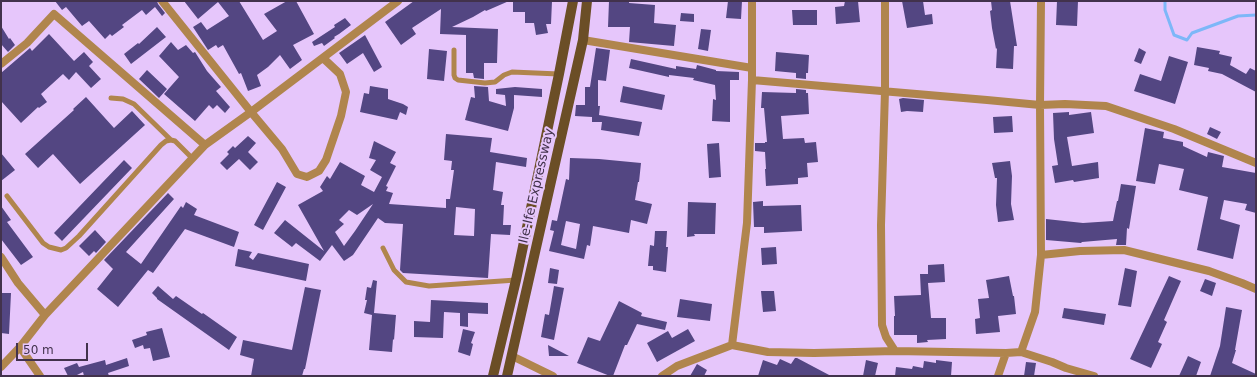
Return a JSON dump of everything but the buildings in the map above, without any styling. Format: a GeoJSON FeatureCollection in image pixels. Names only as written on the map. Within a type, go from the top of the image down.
{"type":"FeatureCollection","features":[{"type":"Feature","properties":{"kind":"main road","name":"Ile-Ife Expressway"},"geometry":{"type":"LineString","coordinates":[[492,376],[516,280],[573,1]]}},
{"type":"Feature","properties":{"kind":"main road","name":"Ile-Ife Expressway"},"geometry":{"type":"LineString","coordinates":[[507,376],[583,40],[587,1]]}},
{"type":"Feature","properties":{"kind":"street"},"geometry":{"type":"LineString","coordinates":[[162,1],[282,149],[297,174],[307,177],[319,171],[326,160],[341,116],[346,92],[340,74],[323,58]]}},
{"type":"Feature","properties":{"kind":"street"},"geometry":{"type":"LineString","coordinates":[[1,367],[20,347],[45,315],[205,145],[398,1]]}},
{"type":"Feature","properties":{"kind":"street"},"geometry":{"type":"LineString","coordinates":[[732,345],[747,223],[752,80],[752,1]]}},
{"type":"Feature","properties":{"kind":"street"},"geometry":{"type":"LineString","coordinates":[[885,1],[885,91],[881,225],[882,325],[886,337],[895,350]]}},
{"type":"Feature","properties":{"kind":"street"},"geometry":{"type":"LineString","coordinates":[[1021,352],[1035,312],[1041,255],[1041,1]]}},
{"type":"Feature","properties":{"kind":"street"},"geometry":{"type":"LineString","coordinates":[[1,64],[27,43],[54,14],[205,145]]}},
{"type":"Feature","properties":{"kind":"street"},"geometry":{"type":"LineString","coordinates":[[583,40],[752,68]]}},
{"type":"Feature","properties":{"kind":"street"},"geometry":{"type":"LineString","coordinates":[[752,80],[1040,105],[1065,104],[1106,106],[1174,129],[1256,162]]}},
{"type":"Feature","properties":{"kind":"street"},"geometry":{"type":"LineString","coordinates":[[1041,255],[1080,251],[1124,250],[1209,272],[1256,289]]}},
{"type":"Feature","properties":{"kind":"street"},"geometry":{"type":"LineString","coordinates":[[1,257],[18,282],[45,315]]}},
{"type":"Feature","properties":{"kind":"street"},"geometry":{"type":"LineString","coordinates":[[662,376],[677,366],[732,345],[768,352],[814,353],[895,350],[1006,353],[1021,352],[1094,376]]}},
{"type":"Feature","properties":{"kind":"street"},"geometry":{"type":"LineString","coordinates":[[20,347],[40,376]]}},
{"type":"Feature","properties":{"kind":"street"},"geometry":{"type":"LineString","coordinates":[[998,376],[1006,353]]}},
{"type":"Feature","properties":{"kind":"street"},"geometry":{"type":"LineString","coordinates":[[512,356],[552,376]]}},
{"type":"Feature","properties":{"kind":"lane"},"geometry":{"type":"LineString","coordinates":[[454,50],[454,75],[458,80],[485,84],[495,82],[504,75],[512,72],[559,74]]}},
{"type":"Feature","properties":{"kind":"lane"},"geometry":{"type":"LineString","coordinates":[[111,98],[124,99],[134,104],[171,140],[179,144],[192,158]]}},
{"type":"Feature","properties":{"kind":"lane"},"geometry":{"type":"LineString","coordinates":[[7,196],[42,243],[49,247],[61,250],[66,248],[79,236],[161,145],[171,140]]}},
{"type":"Feature","properties":{"kind":"lane"},"geometry":{"type":"LineString","coordinates":[[383,248],[394,270],[406,282],[429,286],[516,280]]}},
{"type":"Feature","properties":{"kind":"waterway"},"geometry":{"type":"LineString","coordinates":[[1165,1],[1165,10],[1174,35],[1187,40],[1192,33],[1238,16],[1256,15]]}}]}
